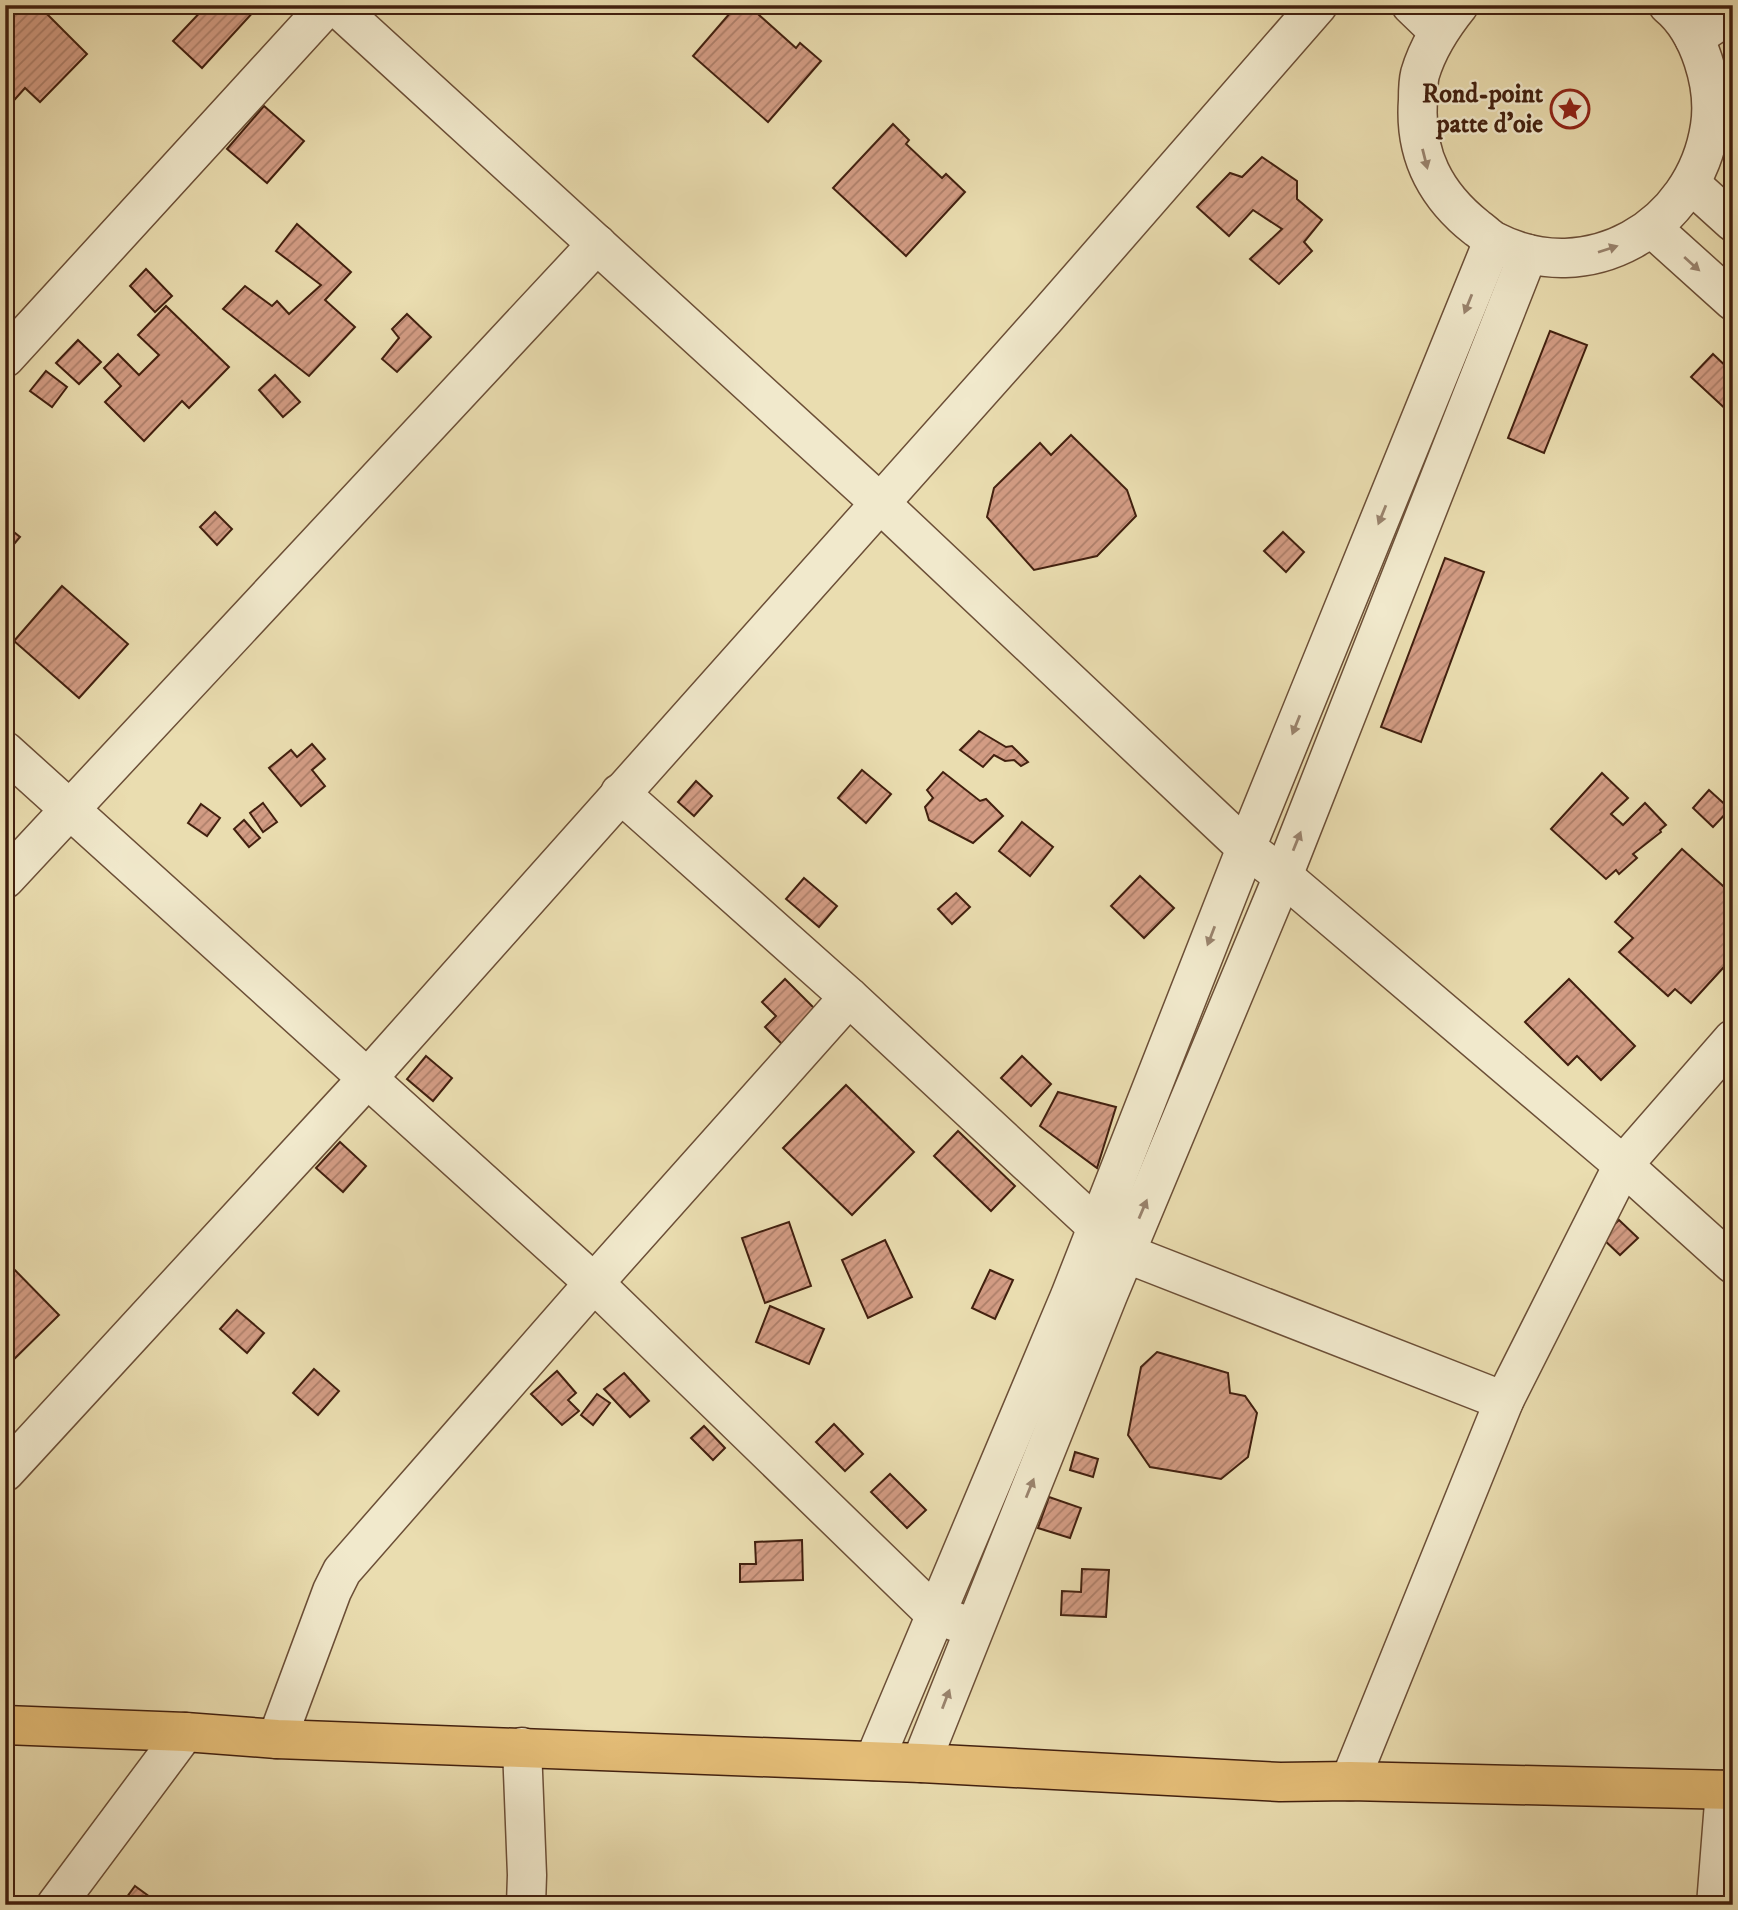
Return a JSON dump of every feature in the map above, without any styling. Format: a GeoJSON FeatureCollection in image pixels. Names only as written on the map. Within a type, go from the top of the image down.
{"type":"FeatureCollection","features":[{"type":"Feature","properties":{"kind":"highway"},"geometry":{"type":"LineString","coordinates":[[5,1724],[185,1731],[277,1739],[921,1763],[1280,1782],[1350,1781],[1729,1790]]}},
{"type":"Feature","properties":{"kind":"street"},"geometry":{"type":"LineString","coordinates":[[5,358],[328,5]]}},
{"type":"Feature","properties":{"kind":"street"},"geometry":{"type":"LineString","coordinates":[[335,5],[880,503],[1246,848],[1283,876],[1623,1165],[1733,1264]]}},
{"type":"Feature","properties":{"kind":"street"},"geometry":{"type":"LineString","coordinates":[[5,1472],[366,1080],[880,503],[1318,5]]}},
{"type":"Feature","properties":{"kind":"street"},"geometry":{"type":"LineString","coordinates":[[1410,5],[1449,18],[1419,75],[1416,124],[1428,171],[1455,211],[1511,247],[1560,257],[1593,254],[1624,244],[1652,228],[1674,208],[1691,184],[1706,149],[1712,111],[1707,74],[1679,15],[1733,12]]}},
{"type":"Feature","properties":{"kind":"street"},"geometry":{"type":"LineString","coordinates":[[1691,184],[1733,222]]}},
{"type":"Feature","properties":{"kind":"street"},"geometry":{"type":"LineString","coordinates":[[1652,228],[1733,301]]}},
{"type":"Feature","properties":{"kind":"street"},"geometry":{"type":"LineString","coordinates":[[5,879],[597,244]]}},
{"type":"Feature","properties":{"kind":"street"},"geometry":{"type":"LineString","coordinates":[[921,1763],[974,1629],[1246,848],[1511,247]]}},
{"type":"Feature","properties":{"kind":"street"},"geometry":{"type":"LineString","coordinates":[[873,1761],[936,1614],[1283,876],[1511,247]]}},
{"type":"Feature","properties":{"kind":"street"},"geometry":{"type":"LineString","coordinates":[[5,751],[366,1080],[594,1283],[936,1614],[974,1629]]}},
{"type":"Feature","properties":{"kind":"street"},"geometry":{"type":"LineString","coordinates":[[621,793],[849,997],[1111,1242],[1504,1401]]}},
{"type":"Feature","properties":{"kind":"street"},"geometry":{"type":"LineString","coordinates":[[277,1739],[332,1591],[342,1571],[849,997]]}},
{"type":"Feature","properties":{"kind":"street"},"geometry":{"type":"LineString","coordinates":[[1350,1781],[1504,1401],[1623,1165],[1733,1038]]}},
{"type":"Feature","properties":{"kind":"street"},"geometry":{"type":"LineString","coordinates":[[56,1905],[185,1731]]}},
{"type":"Feature","properties":{"kind":"street"},"geometry":{"type":"LineString","coordinates":[[522,1747],[526,1905]]}},
{"type":"Feature","properties":{"kind":"street"},"geometry":{"type":"LineString","coordinates":[[1716,1905],[1729,1790]]}},
{"type":"Feature","properties":{"kind":"building"},"geometry":{"type":"Polygon","coordinates":[[[5,5],[38,5],[87,54],[40,102],[25,88],[8,107],[5,105],[5,5]]]}},
{"type":"Feature","properties":{"kind":"building"},"geometry":{"type":"Polygon","coordinates":[[[207,5],[254,5],[257,8],[202,68],[173,41],[207,5]]]}},
{"type":"Feature","properties":{"kind":"building"},"geometry":{"type":"Polygon","coordinates":[[[737,5],[757,5],[762,10],[759,15],[796,48],[800,43],[821,61],[768,122],[693,56],[737,5]]]}},
{"type":"Feature","properties":{"kind":"building"},"geometry":{"type":"Polygon","coordinates":[[[264,106],[304,141],[267,183],[227,149],[264,106]]]}},
{"type":"Feature","properties":{"kind":"building"},"geometry":{"type":"Polygon","coordinates":[[[893,124],[909,140],[906,144],[942,178],[946,174],[965,192],[906,256],[833,188],[893,124]]]}},
{"type":"Feature","properties":{"kind":"building"},"geometry":{"type":"Polygon","coordinates":[[[1262,157],[1297,181],[1297,199],[1322,220],[1304,242],[1312,251],[1279,284],[1250,259],[1282,229],[1253,210],[1229,236],[1197,207],[1230,173],[1242,177],[1262,157]]]}},
{"type":"Feature","properties":{"kind":"building"},"geometry":{"type":"Polygon","coordinates":[[[297,224],[351,272],[325,300],[355,327],[309,376],[223,309],[245,286],[272,306],[277,301],[289,314],[321,285],[276,251],[297,224]]]}},
{"type":"Feature","properties":{"kind":"building"},"geometry":{"type":"Polygon","coordinates":[[[146,269],[172,296],[155,312],[130,286],[146,269]]]}},
{"type":"Feature","properties":{"kind":"building"},"geometry":{"type":"Polygon","coordinates":[[[166,306],[229,367],[189,408],[182,401],[144,441],[105,402],[121,386],[104,368],[118,354],[139,375],[159,355],[138,335],[166,306]]]}},
{"type":"Feature","properties":{"kind":"building"},"geometry":{"type":"Polygon","coordinates":[[[407,314],[431,337],[397,372],[382,359],[399,338],[392,329],[407,314]]]}},
{"type":"Feature","properties":{"kind":"building"},"geometry":{"type":"Polygon","coordinates":[[[1550,331],[1587,345],[1544,453],[1508,438],[1550,331]]]}},
{"type":"Feature","properties":{"kind":"building"},"geometry":{"type":"Polygon","coordinates":[[[78,340],[101,362],[79,384],[56,363],[78,340]]]}},
{"type":"Feature","properties":{"kind":"building"},"geometry":{"type":"Polygon","coordinates":[[[1713,354],[1733,373],[1733,410],[1730,413],[1691,377],[1713,354]]]}},
{"type":"Feature","properties":{"kind":"building"},"geometry":{"type":"Polygon","coordinates":[[[46,371],[67,387],[52,407],[30,391],[46,371]]]}},
{"type":"Feature","properties":{"kind":"building"},"geometry":{"type":"Polygon","coordinates":[[[275,375],[300,402],[283,417],[259,390],[275,375]]]}},
{"type":"Feature","properties":{"kind":"building"},"geometry":{"type":"Polygon","coordinates":[[[1071,435],[1127,490],[1136,516],[1097,556],[1034,570],[987,517],[994,488],[1040,443],[1051,455],[1071,435]]]}},
{"type":"Feature","properties":{"kind":"building"},"geometry":{"type":"Polygon","coordinates":[[[215,512],[232,529],[217,545],[200,527],[215,512]]]}},
{"type":"Feature","properties":{"kind":"building"},"geometry":{"type":"Polygon","coordinates":[[[5,525],[20,537],[5,555],[5,525]]]}},
{"type":"Feature","properties":{"kind":"building"},"geometry":{"type":"Polygon","coordinates":[[[1283,532],[1304,552],[1286,572],[1264,551],[1283,532]]]}},
{"type":"Feature","properties":{"kind":"building"},"geometry":{"type":"Polygon","coordinates":[[[1445,558],[1484,572],[1421,742],[1381,727],[1445,558]]]}},
{"type":"Feature","properties":{"kind":"building"},"geometry":{"type":"Polygon","coordinates":[[[62,586],[128,644],[79,698],[14,641],[62,586]]]}},
{"type":"Feature","properties":{"kind":"building"},"geometry":{"type":"Polygon","coordinates":[[[979,731],[1006,747],[1012,746],[1028,762],[1021,766],[1014,760],[1005,761],[994,755],[983,767],[960,750],[979,731]]]}},
{"type":"Feature","properties":{"kind":"building"},"geometry":{"type":"Polygon","coordinates":[[[312,744],[325,759],[312,770],[325,786],[301,806],[269,768],[291,750],[297,757],[312,744]]]}},
{"type":"Feature","properties":{"kind":"building"},"geometry":{"type":"Polygon","coordinates":[[[862,770],[891,794],[866,823],[838,798],[862,770]]]}},
{"type":"Feature","properties":{"kind":"building"},"geometry":{"type":"Polygon","coordinates":[[[943,772],[980,801],[986,799],[1003,816],[973,843],[929,820],[925,807],[933,798],[927,790],[943,772]]]}},
{"type":"Feature","properties":{"kind":"building"},"geometry":{"type":"Polygon","coordinates":[[[1602,773],[1628,798],[1611,814],[1623,825],[1645,803],[1666,825],[1633,854],[1637,858],[1619,874],[1616,870],[1606,879],[1551,829],[1602,773]]]}},
{"type":"Feature","properties":{"kind":"building"},"geometry":{"type":"Polygon","coordinates":[[[696,781],[712,796],[694,816],[678,802],[696,781]]]}},
{"type":"Feature","properties":{"kind":"building"},"geometry":{"type":"Polygon","coordinates":[[[1709,790],[1730,809],[1713,827],[1693,808],[1709,790]]]}},
{"type":"Feature","properties":{"kind":"building"},"geometry":{"type":"Polygon","coordinates":[[[263,803],[277,822],[263,832],[250,813],[263,803]]]}},
{"type":"Feature","properties":{"kind":"building"},"geometry":{"type":"Polygon","coordinates":[[[201,804],[220,818],[207,836],[188,823],[201,804]]]}},
{"type":"Feature","properties":{"kind":"building"},"geometry":{"type":"Polygon","coordinates":[[[244,820],[260,838],[249,847],[234,829],[244,820]]]}},
{"type":"Feature","properties":{"kind":"building"},"geometry":{"type":"Polygon","coordinates":[[[1022,822],[1053,847],[1030,876],[999,851],[1022,822]]]}},
{"type":"Feature","properties":{"kind":"building"},"geometry":{"type":"Polygon","coordinates":[[[1682,849],[1733,895],[1733,916],[1726,923],[1733,930],[1733,957],[1691,1003],[1675,989],[1668,996],[1619,952],[1633,938],[1615,922],[1682,849]]]}},
{"type":"Feature","properties":{"kind":"building"},"geometry":{"type":"Polygon","coordinates":[[[1140,876],[1174,908],[1144,938],[1111,906],[1140,876]]]}},
{"type":"Feature","properties":{"kind":"building"},"geometry":{"type":"Polygon","coordinates":[[[804,878],[837,906],[819,927],[786,899],[804,878]]]}},
{"type":"Feature","properties":{"kind":"building"},"geometry":{"type":"Polygon","coordinates":[[[956,893],[970,907],[952,924],[938,909],[956,893]]]}},
{"type":"Feature","properties":{"kind":"building"},"geometry":{"type":"Polygon","coordinates":[[[785,979],[823,1017],[788,1050],[765,1027],[776,1016],[762,1002],[785,979]]]}},
{"type":"Feature","properties":{"kind":"building"},"geometry":{"type":"Polygon","coordinates":[[[1569,979],[1635,1046],[1601,1080],[1577,1056],[1568,1065],[1525,1022],[1569,979]]]}},
{"type":"Feature","properties":{"kind":"building"},"geometry":{"type":"Polygon","coordinates":[[[426,1056],[452,1078],[433,1101],[407,1079],[426,1056]]]}},
{"type":"Feature","properties":{"kind":"building"},"geometry":{"type":"Polygon","coordinates":[[[1022,1056],[1051,1084],[1031,1106],[1001,1078],[1022,1056]]]}},
{"type":"Feature","properties":{"kind":"building"},"geometry":{"type":"Polygon","coordinates":[[[846,1085],[914,1152],[852,1215],[783,1148],[846,1085]]]}},
{"type":"Feature","properties":{"kind":"building"},"geometry":{"type":"Polygon","coordinates":[[[1058,1092],[1116,1107],[1097,1168],[1040,1126],[1058,1092]]]}},
{"type":"Feature","properties":{"kind":"building"},"geometry":{"type":"Polygon","coordinates":[[[958,1131],[1015,1186],[991,1211],[934,1156],[958,1131]]]}},
{"type":"Feature","properties":{"kind":"building"},"geometry":{"type":"Polygon","coordinates":[[[340,1142],[366,1166],[343,1192],[316,1168],[340,1142]]]}},
{"type":"Feature","properties":{"kind":"building"},"geometry":{"type":"Polygon","coordinates":[[[1619,1220],[1638,1238],[1620,1255],[1601,1237],[1619,1220]]]}},
{"type":"Feature","properties":{"kind":"building"},"geometry":{"type":"Polygon","coordinates":[[[789,1222],[811,1286],[765,1303],[742,1238],[789,1222]]]}},
{"type":"Feature","properties":{"kind":"building"},"geometry":{"type":"Polygon","coordinates":[[[885,1240],[912,1297],[868,1318],[842,1260],[885,1240]]]}},
{"type":"Feature","properties":{"kind":"building"},"geometry":{"type":"Polygon","coordinates":[[[5,1260],[59,1315],[5,1368],[5,1260]]]}},
{"type":"Feature","properties":{"kind":"building"},"geometry":{"type":"Polygon","coordinates":[[[990,1270],[1013,1280],[995,1319],[972,1308],[990,1270]]]}},
{"type":"Feature","properties":{"kind":"building"},"geometry":{"type":"Polygon","coordinates":[[[770,1306],[824,1329],[809,1364],[756,1342],[770,1306]]]}},
{"type":"Feature","properties":{"kind":"building"},"geometry":{"type":"Polygon","coordinates":[[[237,1310],[264,1333],[247,1353],[220,1329],[237,1310]]]}},
{"type":"Feature","properties":{"kind":"building"},"geometry":{"type":"Polygon","coordinates":[[[1157,1352],[1228,1373],[1230,1393],[1245,1396],[1257,1413],[1248,1457],[1221,1479],[1150,1467],[1128,1435],[1141,1367],[1157,1352]]]}},
{"type":"Feature","properties":{"kind":"building"},"geometry":{"type":"Polygon","coordinates":[[[314,1369],[339,1391],[318,1415],[293,1393],[314,1369]]]}},
{"type":"Feature","properties":{"kind":"building"},"geometry":{"type":"Polygon","coordinates":[[[557,1371],[576,1393],[568,1400],[579,1411],[562,1425],[531,1394],[557,1371]]]}},
{"type":"Feature","properties":{"kind":"building"},"geometry":{"type":"Polygon","coordinates":[[[624,1373],[649,1401],[630,1417],[604,1389],[624,1373]]]}},
{"type":"Feature","properties":{"kind":"building"},"geometry":{"type":"Polygon","coordinates":[[[597,1394],[610,1403],[593,1425],[581,1415],[597,1394]]]}},
{"type":"Feature","properties":{"kind":"building"},"geometry":{"type":"Polygon","coordinates":[[[834,1424],[863,1454],[845,1471],[816,1442],[834,1424]]]}},
{"type":"Feature","properties":{"kind":"building"},"geometry":{"type":"Polygon","coordinates":[[[704,1426],[725,1448],[713,1460],[691,1438],[704,1426]]]}},
{"type":"Feature","properties":{"kind":"building"},"geometry":{"type":"Polygon","coordinates":[[[1075,1452],[1098,1459],[1093,1477],[1070,1470],[1075,1452]]]}},
{"type":"Feature","properties":{"kind":"building"},"geometry":{"type":"Polygon","coordinates":[[[890,1474],[926,1510],[907,1528],[871,1492],[890,1474]]]}},
{"type":"Feature","properties":{"kind":"building"},"geometry":{"type":"Polygon","coordinates":[[[1049,1497],[1081,1508],[1070,1538],[1038,1528],[1049,1497]]]}},
{"type":"Feature","properties":{"kind":"building"},"geometry":{"type":"Polygon","coordinates":[[[802,1540],[803,1580],[740,1582],[740,1564],[756,1564],[755,1542],[802,1540]]]}},
{"type":"Feature","properties":{"kind":"building"},"geometry":{"type":"Polygon","coordinates":[[[1082,1569],[1109,1570],[1106,1617],[1061,1615],[1062,1591],[1081,1592],[1082,1569]]]}},
{"type":"Feature","properties":{"kind":"building"},"geometry":{"type":"Polygon","coordinates":[[[135,1886],[161,1905],[121,1905],[135,1886]]]}},
{"type":"Feature","properties":{"kind":"place","name":"Rond-point patte d'oie"},"geometry":{"type":"Point","coordinates":[1570,109]}}]}
